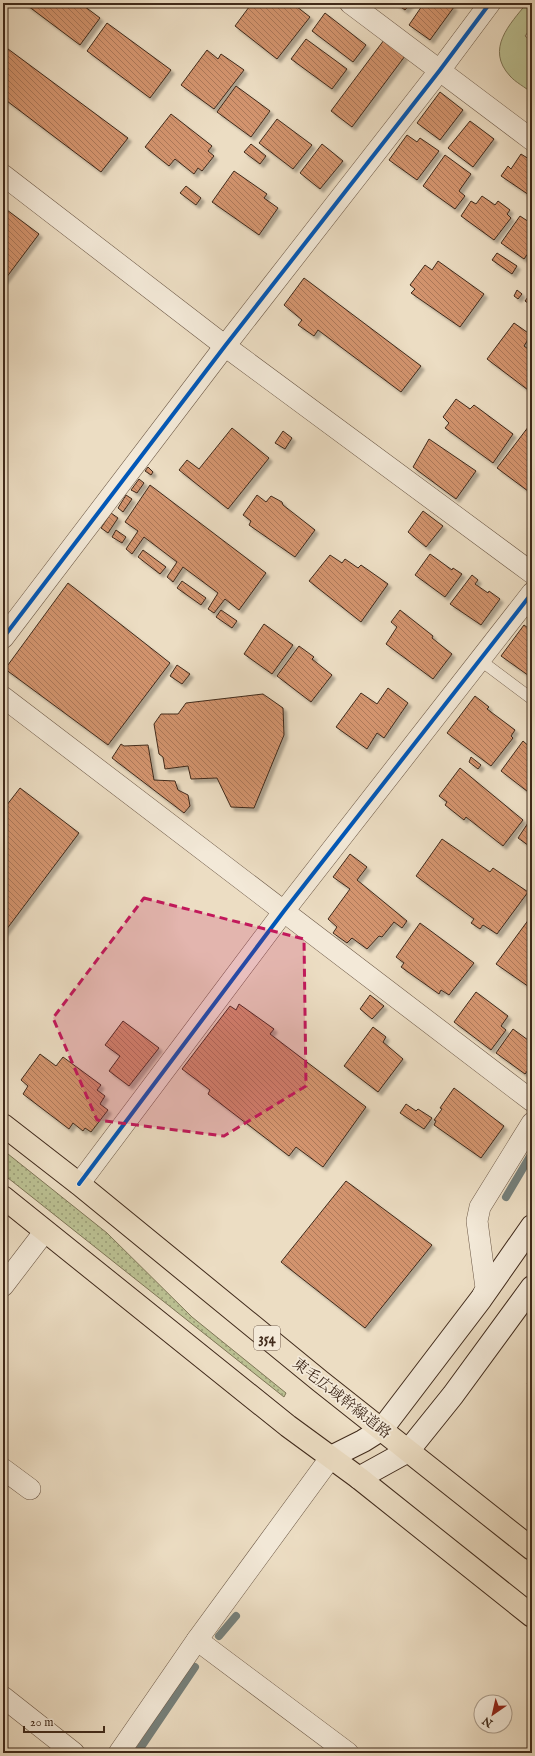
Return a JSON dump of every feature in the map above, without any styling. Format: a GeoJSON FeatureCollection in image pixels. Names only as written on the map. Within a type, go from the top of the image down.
{"type":"FeatureCollection","features":[{"type":"Feature","properties":{"kind":"highway","name":"東毛広域幹線道路"},"geometry":{"type":"LineString","coordinates":[[3,1125],[79,1184],[320,1381],[532,1549]]}},
{"type":"Feature","properties":{"kind":"highway"},"geometry":{"type":"LineString","coordinates":[[3,1197],[288,1426],[360,1478],[532,1616]]}},
{"type":"Feature","properties":{"kind":"street"},"geometry":{"type":"LineString","coordinates":[[350,3],[532,140]]}},
{"type":"Feature","properties":{"kind":"street"},"geometry":{"type":"LineString","coordinates":[[3,638],[225,346],[440,70],[490,3]]}},
{"type":"Feature","properties":{"kind":"street"},"geometry":{"type":"LineString","coordinates":[[3,175],[225,346],[532,573]]}},
{"type":"Feature","properties":{"kind":"street"},"geometry":{"type":"LineString","coordinates":[[79,1184],[284,911],[532,593]]}},
{"type":"Feature","properties":{"kind":"street"},"geometry":{"type":"LineString","coordinates":[[3,697],[532,1101]]}},
{"type":"Feature","properties":{"kind":"street"},"geometry":{"type":"LineString","coordinates":[[481,1298],[486,1288],[477,1221],[480,1207],[532,1123]]}},
{"type":"Feature","properties":{"kind":"street"},"geometry":{"type":"LineString","coordinates":[[119,1753],[197,1640],[331,1457],[363,1441],[382,1429],[481,1298],[532,1226]]}},
{"type":"Feature","properties":{"kind":"street"},"geometry":{"type":"LineString","coordinates":[[3,1286],[45,1231]]}},
{"type":"Feature","properties":{"kind":"street"},"geometry":{"type":"LineString","coordinates":[[360,1478],[408,1451],[453,1395],[532,1287]]}},
{"type":"Feature","properties":{"kind":"street"},"geometry":{"type":"LineString","coordinates":[[3,1469],[30,1489]]}},
{"type":"Feature","properties":{"kind":"street"},"geometry":{"type":"LineString","coordinates":[[197,1640],[348,1753]]}},
{"type":"Feature","properties":{"kind":"street"},"geometry":{"type":"LineString","coordinates":[[3,1697],[74,1753]]}},
{"type":"Feature","properties":{"kind":"lane"},"geometry":{"type":"LineString","coordinates":[[480,660],[532,699]]}},
{"type":"Feature","properties":{"kind":"highlighted area"},"geometry":{"type":"Polygon","coordinates":[[[144,898],[304,939],[306,1086],[224,1136],[97,1120],[53,1018],[144,898]]]}},
{"type":"Feature","properties":{"kind":"green space"},"geometry":{"type":"Polygon","coordinates":[[[527,3],[532,3],[532,27],[525,36],[532,42],[532,93],[510,76],[503,66],[500,56],[500,47],[503,37],[514,19],[527,3]]]}},
{"type":"Feature","properties":{"kind":"green space"},"geometry":{"type":"Polygon","coordinates":[[[3,1150],[107,1233],[192,1317],[286,1393],[284,1397],[3,1174],[3,1150]]]}},
{"type":"Feature","properties":{"kind":"building"},"geometry":{"type":"Polygon","coordinates":[[[24,3],[80,3],[100,18],[80,45],[24,3]]]}},
{"type":"Feature","properties":{"kind":"building"},"geometry":{"type":"Polygon","coordinates":[[[252,3],[292,3],[310,17],[277,59],[235,26],[252,3]]]}},
{"type":"Feature","properties":{"kind":"building"},"geometry":{"type":"Polygon","coordinates":[[[395,3],[411,3],[405,10],[395,3]]]}},
{"type":"Feature","properties":{"kind":"building"},"geometry":{"type":"Polygon","coordinates":[[[424,3],[448,3],[454,7],[430,40],[409,25],[424,3]]]}},
{"type":"Feature","properties":{"kind":"building"},"geometry":{"type":"Polygon","coordinates":[[[325,13],[366,45],[353,62],[312,31],[325,13]]]}},
{"type":"Feature","properties":{"kind":"building"},"geometry":{"type":"Polygon","coordinates":[[[107,23],[171,70],[150,98],[87,51],[107,23]]]}},
{"type":"Feature","properties":{"kind":"building"},"geometry":{"type":"Polygon","coordinates":[[[306,39],[347,69],[332,89],[291,59],[306,39]]]}},
{"type":"Feature","properties":{"kind":"building"},"geometry":{"type":"Polygon","coordinates":[[[384,40],[405,56],[352,127],[331,111],[384,40]]]}},
{"type":"Feature","properties":{"kind":"building"},"geometry":{"type":"Polygon","coordinates":[[[4,46],[128,138],[101,172],[3,98],[4,46]]]}},
{"type":"Feature","properties":{"kind":"building"},"geometry":{"type":"Polygon","coordinates":[[[207,50],[218,59],[221,54],[244,70],[214,109],[181,85],[207,50]]]}},
{"type":"Feature","properties":{"kind":"building"},"geometry":{"type":"Polygon","coordinates":[[[236,86],[270,111],[251,137],[217,112],[236,86]]]}},
{"type":"Feature","properties":{"kind":"building"},"geometry":{"type":"Polygon","coordinates":[[[440,92],[463,110],[440,140],[417,123],[440,92]]]}},
{"type":"Feature","properties":{"kind":"building"},"geometry":{"type":"Polygon","coordinates":[[[171,114],[212,146],[208,151],[214,156],[202,171],[198,168],[194,174],[175,159],[169,166],[145,147],[171,114]]]}},
{"type":"Feature","properties":{"kind":"building"},"geometry":{"type":"Polygon","coordinates":[[[277,119],[312,145],[293,169],[259,143],[277,119]]]}},
{"type":"Feature","properties":{"kind":"building"},"geometry":{"type":"Polygon","coordinates":[[[470,121],[494,139],[473,167],[448,148],[470,121]]]}},
{"type":"Feature","properties":{"kind":"building"},"geometry":{"type":"Polygon","coordinates":[[[407,135],[417,142],[420,138],[439,151],[417,180],[389,160],[407,135]]]}},
{"type":"Feature","properties":{"kind":"building"},"geometry":{"type":"Polygon","coordinates":[[[251,144],[266,156],[260,164],[244,152],[251,144]]]}},
{"type":"Feature","properties":{"kind":"building"},"geometry":{"type":"Polygon","coordinates":[[[322,144],[343,161],[320,189],[300,173],[322,144]]]}},
{"type":"Feature","properties":{"kind":"building"},"geometry":{"type":"Polygon","coordinates":[[[521,154],[532,161],[532,190],[529,195],[501,176],[508,166],[511,169],[521,154]]]}},
{"type":"Feature","properties":{"kind":"building"},"geometry":{"type":"Polygon","coordinates":[[[445,155],[471,174],[459,191],[465,196],[455,209],[423,186],[445,155]]]}},
{"type":"Feature","properties":{"kind":"building"},"geometry":{"type":"Polygon","coordinates":[[[234,171],[267,194],[264,198],[278,208],[259,235],[212,202],[234,171]]]}},
{"type":"Feature","properties":{"kind":"building"},"geometry":{"type":"Polygon","coordinates":[[[186,186],[201,198],[196,205],[180,193],[186,186]]]}},
{"type":"Feature","properties":{"kind":"building"},"geometry":{"type":"Polygon","coordinates":[[[482,196],[495,205],[498,201],[510,210],[507,214],[511,218],[494,240],[461,216],[471,201],[476,204],[482,196]]]}},
{"type":"Feature","properties":{"kind":"building"},"geometry":{"type":"Polygon","coordinates":[[[3,207],[39,234],[3,282],[3,207]]]}},
{"type":"Feature","properties":{"kind":"building"},"geometry":{"type":"Polygon","coordinates":[[[520,216],[532,224],[532,248],[524,259],[501,243],[520,216]]]}},
{"type":"Feature","properties":{"kind":"building"},"geometry":{"type":"Polygon","coordinates":[[[497,253],[517,266],[512,274],[492,260],[497,253]]]}},
{"type":"Feature","properties":{"kind":"building"},"geometry":{"type":"Polygon","coordinates":[[[438,261],[484,294],[460,327],[411,293],[415,289],[410,285],[425,265],[432,270],[438,261]]]}},
{"type":"Feature","properties":{"kind":"building"},"geometry":{"type":"Polygon","coordinates":[[[304,278],[421,366],[401,392],[318,330],[314,336],[298,325],[302,320],[284,305],[304,278]]]}},
{"type":"Feature","properties":{"kind":"building"},"geometry":{"type":"Polygon","coordinates":[[[532,287],[532,306],[525,301],[531,293],[529,292],[532,287]]]}},
{"type":"Feature","properties":{"kind":"building"},"geometry":{"type":"Polygon","coordinates":[[[517,290],[522,294],[518,299],[514,296],[517,290]]]}},
{"type":"Feature","properties":{"kind":"building"},"geometry":{"type":"Polygon","coordinates":[[[514,323],[531,335],[524,346],[532,352],[532,393],[487,359],[514,323]]]}},
{"type":"Feature","properties":{"kind":"building"},"geometry":{"type":"Polygon","coordinates":[[[456,399],[470,409],[474,405],[513,434],[493,463],[445,428],[449,423],[443,417],[456,399]]]}},
{"type":"Feature","properties":{"kind":"building"},"geometry":{"type":"Polygon","coordinates":[[[532,422],[532,494],[497,468],[532,422]]]}},
{"type":"Feature","properties":{"kind":"building"},"geometry":{"type":"Polygon","coordinates":[[[232,428],[269,458],[228,509],[179,470],[187,460],[199,469],[232,428]]]}},
{"type":"Feature","properties":{"kind":"building"},"geometry":{"type":"Polygon","coordinates":[[[283,431],[292,438],[285,449],[275,443],[283,431]]]}},
{"type":"Feature","properties":{"kind":"building"},"geometry":{"type":"Polygon","coordinates":[[[429,439],[476,471],[456,499],[413,467],[429,439]]]}},
{"type":"Feature","properties":{"kind":"building"},"geometry":{"type":"Polygon","coordinates":[[[148,467],[153,472],[151,475],[145,471],[148,467]]]}},
{"type":"Feature","properties":{"kind":"building"},"geometry":{"type":"Polygon","coordinates":[[[139,479],[144,483],[137,493],[131,490],[139,479]]]}},
{"type":"Feature","properties":{"kind":"building"},"geometry":{"type":"Polygon","coordinates":[[[150,485],[266,573],[239,610],[225,599],[214,613],[208,609],[218,593],[183,567],[173,582],[167,577],[177,562],[144,537],[132,554],[126,549],[138,531],[125,522],[150,485]]]}},
{"type":"Feature","properties":{"kind":"building"},"geometry":{"type":"Polygon","coordinates":[[[126,495],[132,499],[123,512],[118,508],[126,495]]]}},
{"type":"Feature","properties":{"kind":"building"},"geometry":{"type":"Polygon","coordinates":[[[257,495],[266,502],[271,496],[282,502],[283,505],[315,530],[295,557],[249,525],[251,521],[243,515],[257,495]]]}},
{"type":"Feature","properties":{"kind":"building"},"geometry":{"type":"Polygon","coordinates":[[[423,511],[443,526],[426,547],[408,532],[423,511]]]}},
{"type":"Feature","properties":{"kind":"building"},"geometry":{"type":"Polygon","coordinates":[[[111,513],[118,518],[108,533],[101,528],[111,513]]]}},
{"type":"Feature","properties":{"kind":"building"},"geometry":{"type":"Polygon","coordinates":[[[116,530],[126,537],[122,543],[112,537],[116,530]]]}},
{"type":"Feature","properties":{"kind":"building"},"geometry":{"type":"Polygon","coordinates":[[[143,550],[166,567],[160,574],[138,557],[143,550]]]}},
{"type":"Feature","properties":{"kind":"building"},"geometry":{"type":"Polygon","coordinates":[[[430,554],[452,570],[453,568],[462,574],[445,597],[415,575],[430,554]]]}},
{"type":"Feature","properties":{"kind":"building"},"geometry":{"type":"Polygon","coordinates":[[[330,555],[342,563],[345,559],[358,568],[361,565],[388,584],[361,622],[309,581],[330,555]]]}},
{"type":"Feature","properties":{"kind":"building"},"geometry":{"type":"Polygon","coordinates":[[[472,575],[478,580],[475,584],[488,593],[489,591],[500,599],[481,625],[450,604],[472,575]]]}},
{"type":"Feature","properties":{"kind":"building"},"geometry":{"type":"Polygon","coordinates":[[[182,581],[206,598],[201,605],[177,588],[182,581]]]}},
{"type":"Feature","properties":{"kind":"building"},"geometry":{"type":"Polygon","coordinates":[[[68,583],[170,663],[108,745],[5,669],[68,583]]]}},
{"type":"Feature","properties":{"kind":"building"},"geometry":{"type":"Polygon","coordinates":[[[221,610],[237,621],[232,628],[216,617],[221,610]]]}},
{"type":"Feature","properties":{"kind":"building"},"geometry":{"type":"Polygon","coordinates":[[[400,610],[433,636],[432,638],[452,654],[433,679],[386,644],[397,627],[391,622],[400,610]]]}},
{"type":"Feature","properties":{"kind":"building"},"geometry":{"type":"Polygon","coordinates":[[[264,624],[293,645],[272,674],[244,654],[264,624]]]}},
{"type":"Feature","properties":{"kind":"building"},"geometry":{"type":"Polygon","coordinates":[[[524,625],[532,631],[529,639],[532,641],[532,678],[501,656],[524,625]]]}},
{"type":"Feature","properties":{"kind":"building"},"geometry":{"type":"Polygon","coordinates":[[[299,646],[314,657],[312,659],[332,675],[311,702],[277,676],[299,646]]]}},
{"type":"Feature","properties":{"kind":"building"},"geometry":{"type":"Polygon","coordinates":[[[177,665],[190,674],[182,684],[170,676],[177,665]]]}},
{"type":"Feature","properties":{"kind":"building"},"geometry":{"type":"Polygon","coordinates":[[[388,688],[408,703],[384,738],[377,733],[367,749],[336,727],[361,693],[377,704],[388,688]]]}},
{"type":"Feature","properties":{"kind":"building"},"geometry":{"type":"Polygon","coordinates":[[[263,694],[283,708],[284,735],[254,808],[231,807],[217,778],[191,779],[188,766],[165,769],[163,757],[159,754],[154,724],[161,714],[178,714],[186,703],[263,694]]]}},
{"type":"Feature","properties":{"kind":"building"},"geometry":{"type":"Polygon","coordinates":[[[475,696],[489,707],[487,709],[515,730],[511,736],[513,738],[491,766],[447,733],[475,696]]]}},
{"type":"Feature","properties":{"kind":"building"},"geometry":{"type":"Polygon","coordinates":[[[523,741],[532,749],[532,795],[501,771],[523,741]]]}},
{"type":"Feature","properties":{"kind":"building"},"geometry":{"type":"Polygon","coordinates":[[[121,744],[124,746],[148,745],[154,780],[175,781],[178,790],[188,795],[190,806],[184,813],[112,758],[121,744]]]}},
{"type":"Feature","properties":{"kind":"building"},"geometry":{"type":"Polygon","coordinates":[[[471,757],[481,765],[478,769],[469,762],[471,757]]]}},
{"type":"Feature","properties":{"kind":"building"},"geometry":{"type":"Polygon","coordinates":[[[460,768],[523,820],[503,846],[466,817],[464,820],[445,805],[447,802],[439,796],[460,768]]]}},
{"type":"Feature","properties":{"kind":"building"},"geometry":{"type":"Polygon","coordinates":[[[20,788],[79,833],[3,934],[3,810],[20,788]]]}},
{"type":"Feature","properties":{"kind":"building"},"geometry":{"type":"Polygon","coordinates":[[[532,817],[532,848],[518,838],[532,817]]]}},
{"type":"Feature","properties":{"kind":"building"},"geometry":{"type":"Polygon","coordinates":[[[442,839],[490,872],[493,868],[528,892],[497,934],[483,925],[480,929],[471,923],[474,919],[416,876],[442,839]]]}},
{"type":"Feature","properties":{"kind":"building"},"geometry":{"type":"Polygon","coordinates":[[[350,854],[367,867],[357,880],[407,921],[402,928],[394,922],[382,937],[379,936],[367,949],[352,938],[347,943],[333,933],[337,927],[328,919],[350,889],[333,877],[350,854]]]}},
{"type":"Feature","properties":{"kind":"building"},"geometry":{"type":"Polygon","coordinates":[[[532,915],[532,989],[496,964],[532,915]]]}},
{"type":"Feature","properties":{"kind":"building"},"geometry":{"type":"Polygon","coordinates":[[[420,923],[474,963],[449,995],[441,990],[439,994],[401,967],[404,963],[396,957],[420,923]]]}},
{"type":"Feature","properties":{"kind":"building"},"geometry":{"type":"Polygon","coordinates":[[[476,992],[508,1016],[501,1026],[506,1030],[491,1050],[454,1022],[476,992]]]}},
{"type":"Feature","properties":{"kind":"building"},"geometry":{"type":"Polygon","coordinates":[[[370,995],[384,1006],[372,1019],[360,1009],[370,995]]]}},
{"type":"Feature","properties":{"kind":"building"},"geometry":{"type":"Polygon","coordinates":[[[239,1004],[274,1029],[270,1034],[366,1107],[323,1167],[296,1147],[289,1156],[208,1094],[210,1090],[182,1069],[230,1006],[236,1010],[239,1004]]]}},
{"type":"Feature","properties":{"kind":"building"},"geometry":{"type":"Polygon","coordinates":[[[123,1021],[159,1048],[129,1086],[109,1071],[120,1056],[105,1045],[123,1021]]]}},
{"type":"Feature","properties":{"kind":"building"},"geometry":{"type":"Polygon","coordinates":[[[373,1027],[386,1037],[383,1042],[403,1059],[378,1092],[344,1066],[373,1027]]]}},
{"type":"Feature","properties":{"kind":"building"},"geometry":{"type":"Polygon","coordinates":[[[513,1029],[532,1043],[532,1065],[525,1074],[496,1053],[513,1029]]]}},
{"type":"Feature","properties":{"kind":"building"},"geometry":{"type":"Polygon","coordinates":[[[40,1054],[56,1066],[63,1057],[101,1085],[97,1090],[105,1096],[100,1104],[108,1110],[91,1132],[85,1128],[83,1131],[73,1123],[69,1129],[23,1094],[28,1086],[21,1080],[40,1054]]]}},
{"type":"Feature","properties":{"kind":"building"},"geometry":{"type":"Polygon","coordinates":[[[454,1088],[504,1126],[481,1158],[434,1125],[436,1121],[434,1120],[442,1109],[440,1108],[454,1088]]]}},
{"type":"Feature","properties":{"kind":"building"},"geometry":{"type":"Polygon","coordinates":[[[406,1104],[416,1111],[418,1109],[432,1118],[424,1129],[400,1113],[406,1104]]]}},
{"type":"Feature","properties":{"kind":"building"},"geometry":{"type":"Polygon","coordinates":[[[346,1181],[432,1245],[365,1328],[281,1262],[346,1181]]]}},
{"type":"Feature","properties":{"kind":"building"},"geometry":{"type":"Polygon","coordinates":[[[532,1378],[532,1388],[527,1384],[532,1378]]]}},
{"type":"Feature","properties":{"kind":"waterway"},"geometry":{"type":"LineString","coordinates":[[506,1197],[532,1153]]}},
{"type":"Feature","properties":{"kind":"waterway"},"geometry":{"type":"LineString","coordinates":[[219,1636],[236,1616]]}},
{"type":"Feature","properties":{"kind":"waterway"},"geometry":{"type":"LineString","coordinates":[[137,1753],[195,1667]]}},
{"type":"Feature","properties":{"kind":"cycle path"},"geometry":{"type":"LineString","coordinates":[[3,638],[225,346],[440,70],[490,3]]}},
{"type":"Feature","properties":{"kind":"cycle path"},"geometry":{"type":"LineString","coordinates":[[79,1184],[284,911],[532,593]]}}]}
